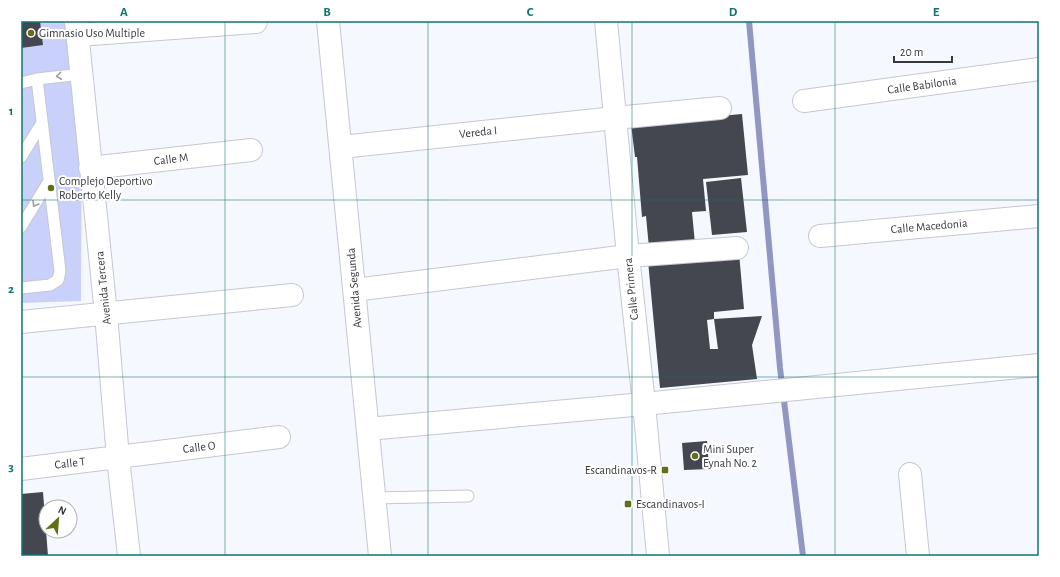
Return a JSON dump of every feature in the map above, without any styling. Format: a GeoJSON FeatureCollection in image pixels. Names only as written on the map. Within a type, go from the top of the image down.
{"type":"FeatureCollection","features":[{"type":"Feature","properties":{"kind":"street","name":"Avenida Segunda"},"geometry":{"type":"LineString","coordinates":[[328,21],[380,556]]}},
{"type":"Feature","properties":{"kind":"street","name":"Calle Primera"},"geometry":{"type":"LineString","coordinates":[[606,21],[658,556]]}},
{"type":"Feature","properties":{"kind":"street"},"geometry":{"type":"LineString","coordinates":[[77,28],[256,22]]}},
{"type":"Feature","properties":{"kind":"street","name":"Avenida Tercera"},"geometry":{"type":"LineString","coordinates":[[77,28],[106,314],[118,458],[129,556]]}},
{"type":"Feature","properties":{"kind":"street","name":"Calle Babilonia"},"geometry":{"type":"LineString","coordinates":[[804,101],[1039,69]]}},
{"type":"Feature","properties":{"kind":"street","name":"Vereda I"},"geometry":{"type":"LineString","coordinates":[[341,147],[720,108]]}},
{"type":"Feature","properties":{"kind":"street","name":"Calle M"},"geometry":{"type":"LineString","coordinates":[[90,168],[251,150]]}},
{"type":"Feature","properties":{"kind":"street","name":"Calle Macedonia"},"geometry":{"type":"LineString","coordinates":[[820,236],[1039,216]]}},
{"type":"Feature","properties":{"kind":"street"},"geometry":{"type":"LineString","coordinates":[[354,290],[628,256],[736,248]]}},
{"type":"Feature","properties":{"kind":"street"},"geometry":{"type":"LineString","coordinates":[[21,322],[292,295]]}},
{"type":"Feature","properties":{"kind":"street"},"geometry":{"type":"LineString","coordinates":[[368,429],[644,404],[1039,365]]}},
{"type":"Feature","properties":{"kind":"street","name":"Calle O"},"geometry":{"type":"LineString","coordinates":[[118,458],[279,437]]}},
{"type":"Feature","properties":{"kind":"street","name":"Calle T"},"geometry":{"type":"LineString","coordinates":[[21,469],[118,458]]}},
{"type":"Feature","properties":{"kind":"street"},"geometry":{"type":"LineString","coordinates":[[910,474],[918,556]]}},
{"type":"Feature","properties":{"kind":"lane"},"geometry":{"type":"LineString","coordinates":[[21,83],[37,79],[82,74]]}},
{"type":"Feature","properties":{"kind":"lane"},"geometry":{"type":"LineString","coordinates":[[21,288],[50,285],[58,280],[60,271],[37,79]]}},
{"type":"Feature","properties":{"kind":"lane"},"geometry":{"type":"LineString","coordinates":[[21,157],[42,123]]}},
{"type":"Feature","properties":{"kind":"lane"},"geometry":{"type":"LineString","coordinates":[[21,227],[49,181]]}},
{"type":"Feature","properties":{"kind":"lane"},"geometry":{"type":"LineString","coordinates":[[374,498],[468,496]]}},
{"type":"Feature","properties":{"kind":"shaded area","name":"Complejo Deportivo Roberto Kelly"},"geometry":{"type":"Polygon","coordinates":[[[21,21],[74,21],[82,74],[81,301],[21,303],[21,21]]]}},
{"type":"Feature","properties":{"kind":"building","name":"Gimnasio Uso Multiple"},"geometry":{"type":"Polygon","coordinates":[[[21,21],[40,21],[43,45],[21,48],[21,21]]]}},
{"type":"Feature","properties":{"kind":"building"},"geometry":{"type":"Polygon","coordinates":[[[742,114],[748,175],[703,179],[706,211],[692,212],[695,244],[649,248],[646,216],[642,217],[637,157],[635,157],[631,124],[742,114]]]}},
{"type":"Feature","properties":{"kind":"building"},"geometry":{"type":"Polygon","coordinates":[[[741,178],[747,232],[712,235],[706,182],[741,178]]]}},
{"type":"Feature","properties":{"kind":"building"},"geometry":{"type":"Polygon","coordinates":[[[739,253],[744,309],[714,312],[714,319],[762,316],[752,345],[757,379],[660,388],[648,261],[739,253]],[[714,319],[707,320],[710,349],[718,349],[714,319]]]}},
{"type":"Feature","properties":{"kind":"building","name":"Mini Super Eynah No. 2"},"geometry":{"type":"Polygon","coordinates":[[[707,441],[709,469],[684,470],[682,443],[707,441]]]}},
{"type":"Feature","properties":{"kind":"building"},"geometry":{"type":"Polygon","coordinates":[[[43,492],[44,499],[38,499],[38,539],[47,539],[48,556],[21,556],[21,494],[43,492]]]}},
{"type":"Feature","properties":{"kind":"waterway"},"geometry":{"type":"LineString","coordinates":[[749,21],[780,368],[803,556]]}},
{"type":"Feature","properties":{"kind":"place","name":"Gimnasio Uso Multiple"},"geometry":{"type":"Point","coordinates":[31,33]}},
{"type":"Feature","properties":{"kind":"place","name":"Complejo Deportivo Roberto Kelly"},"geometry":{"type":"Point","coordinates":[51,188]}},
{"type":"Feature","properties":{"kind":"place","name":"Mini Super Eynah No. 2"},"geometry":{"type":"Point","coordinates":[695,456]}},
{"type":"Feature","properties":{"kind":"place","name":"Escandinavos-R"},"geometry":{"type":"Point","coordinates":[665,470]}},
{"type":"Feature","properties":{"kind":"place","name":"Escandinavos-I"},"geometry":{"type":"Point","coordinates":[628,504]}}]}
